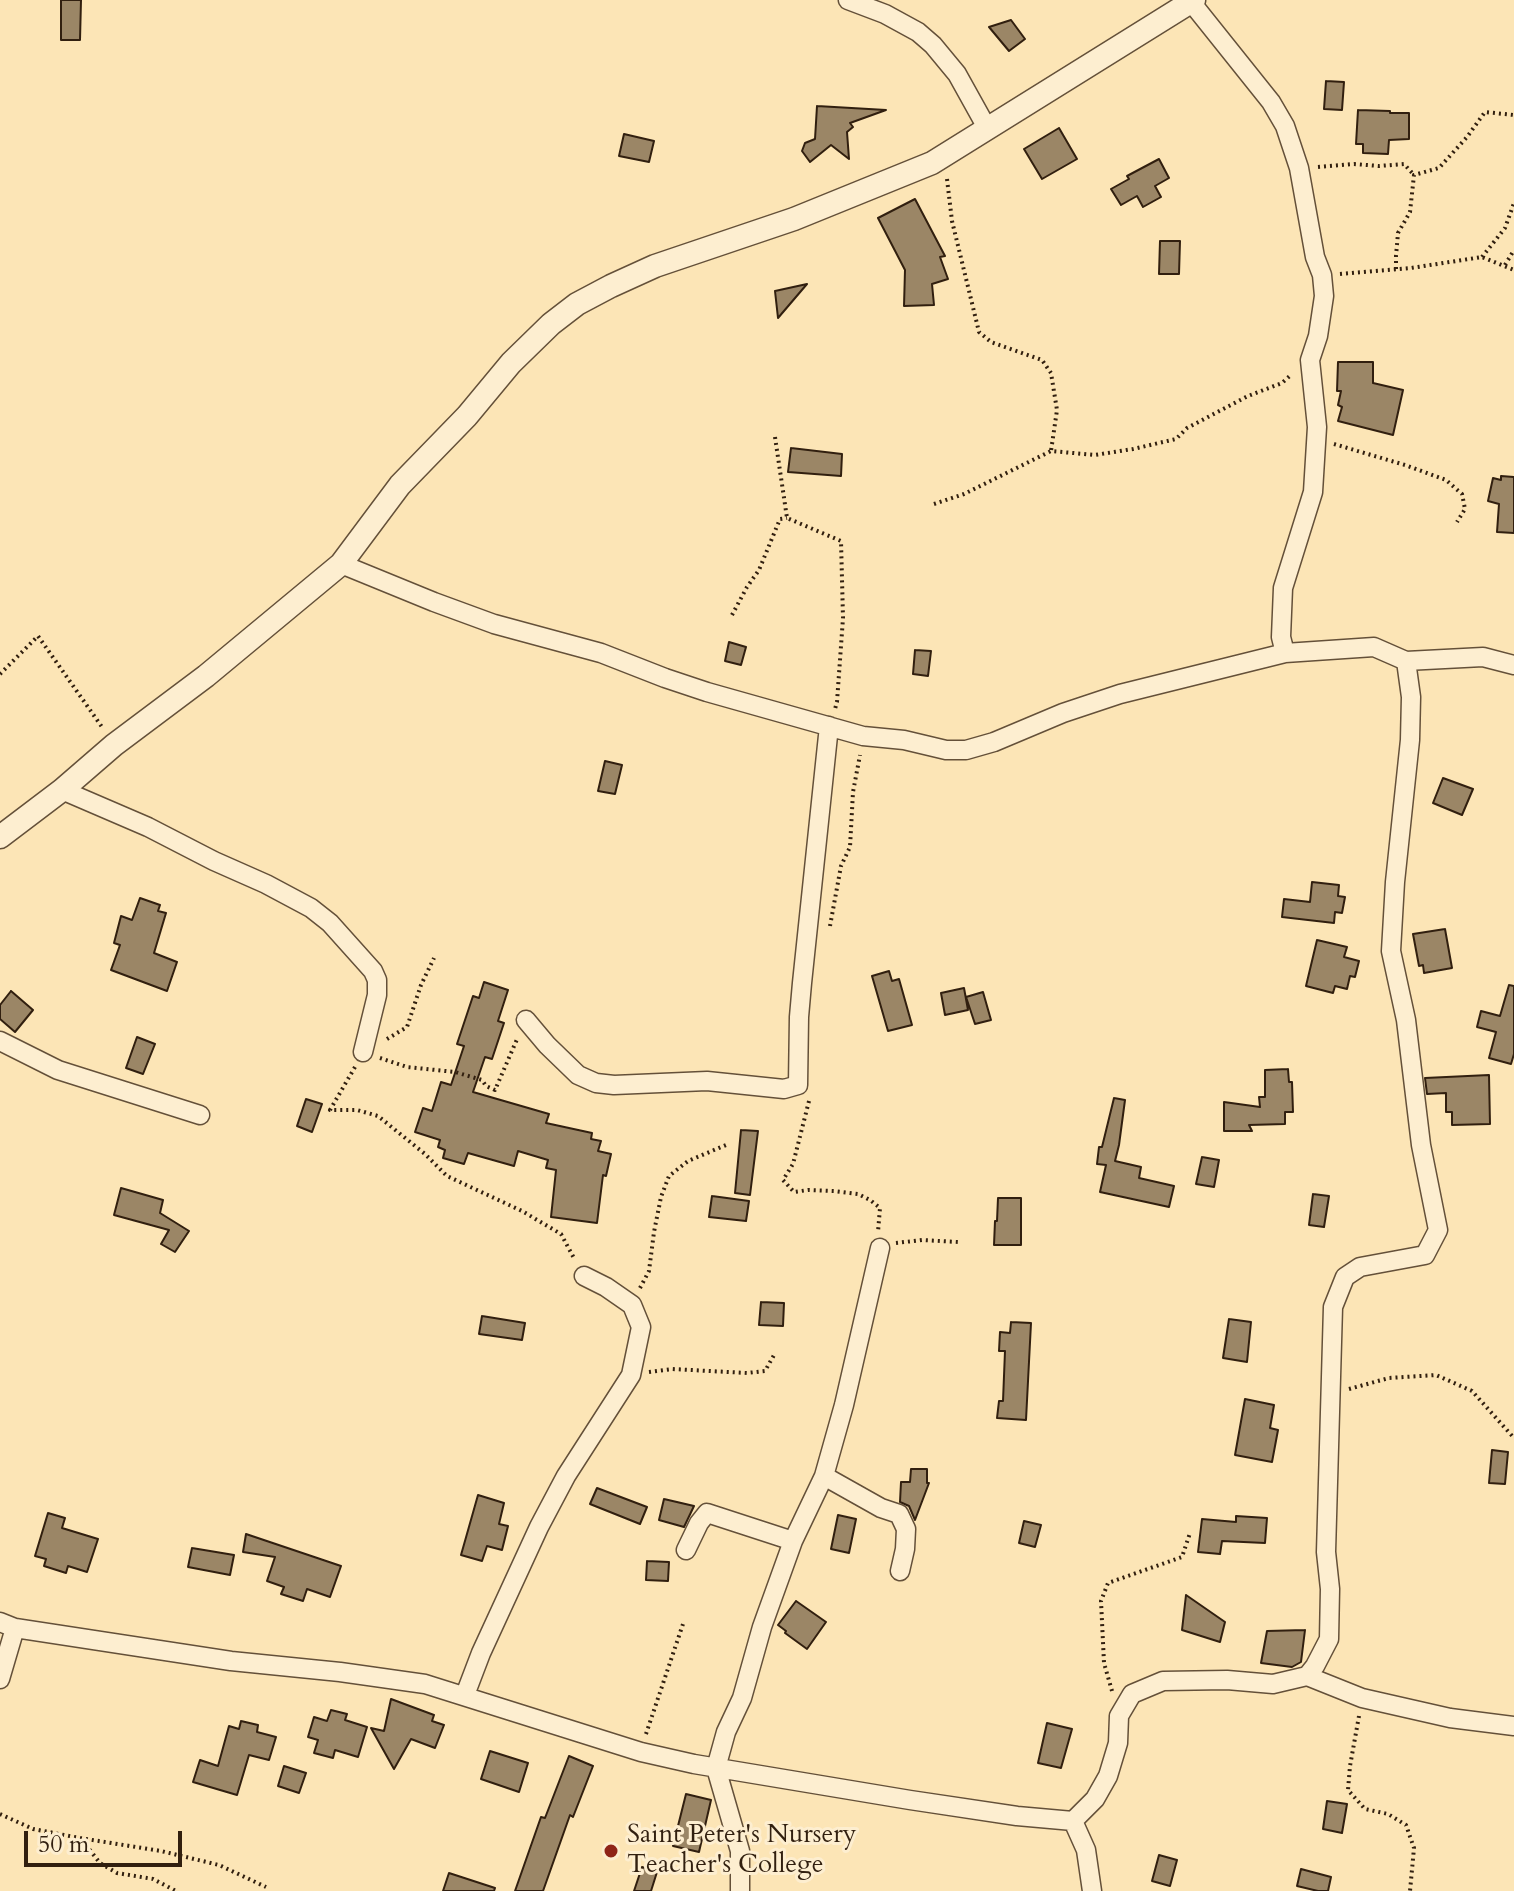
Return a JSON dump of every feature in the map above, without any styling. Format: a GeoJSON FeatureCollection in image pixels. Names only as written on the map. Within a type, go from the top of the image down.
{"type":"FeatureCollection","features":[{"type":"Feature","properties":{"kind":"street"},"geometry":{"type":"LineString","coordinates":[[848,0],[885,14],[918,32],[933,45],[957,74],[987,128]]}},
{"type":"Feature","properties":{"kind":"street"},"geometry":{"type":"LineString","coordinates":[[0,837],[206,676],[341,564],[400,485],[467,416],[511,363],[551,324],[577,304],[655,266],[794,219],[932,163],[1193,1],[1271,102],[1285,126],[1299,168],[1315,257],[1322,275],[1324,296],[1318,336],[1310,360],[1317,438],[1313,492],[1283,588],[1281,637],[1285,653]]}},
{"type":"Feature","properties":{"kind":"street"},"geometry":{"type":"LineString","coordinates":[[341,564],[494,624],[601,653],[707,692],[863,736],[904,740],[946,750],[966,750],[994,742],[1063,713],[1120,694],[1285,653],[1374,647],[1406,661],[1483,657],[1514,665]]}},
{"type":"Feature","properties":{"kind":"street"},"geometry":{"type":"LineString","coordinates":[[1307,1676],[1329,1639],[1330,1589],[1326,1552],[1333,1307],[1345,1277],[1360,1267],[1425,1255],[1438,1230],[1421,1145],[1406,1020],[1391,951],[1410,740],[1411,697],[1406,661]]}},
{"type":"Feature","properties":{"kind":"street"},"geometry":{"type":"LineString","coordinates":[[526,1020],[578,1075],[596,1083],[707,1081],[784,1089],[798,1085],[801,994],[829,726]]}},
{"type":"Feature","properties":{"kind":"street"},"geometry":{"type":"LineString","coordinates":[[62,790],[266,884],[311,908],[330,923],[373,971],[377,980],[377,995],[363,1052]]}},
{"type":"Feature","properties":{"kind":"street"},"geometry":{"type":"LineString","coordinates":[[0,1041],[58,1070],[200,1115]]}},
{"type":"Feature","properties":{"kind":"street"},"geometry":{"type":"LineString","coordinates":[[740,1891],[740,1851],[716,1768],[793,1541],[824,1476],[844,1405],[880,1248]]}},
{"type":"Feature","properties":{"kind":"street"},"geometry":{"type":"LineString","coordinates":[[465,1695],[539,1527],[566,1476],[631,1375],[641,1327],[632,1305],[584,1276]]}},
{"type":"Feature","properties":{"kind":"street"},"geometry":{"type":"LineString","coordinates":[[824,1476],[871,1503],[899,1514],[906,1529],[900,1571]]}},
{"type":"Feature","properties":{"kind":"street"},"geometry":{"type":"LineString","coordinates":[[686,1550],[707,1513],[793,1541]]}},
{"type":"Feature","properties":{"kind":"street"},"geometry":{"type":"LineString","coordinates":[[0,1679],[8,1625],[231,1661],[425,1684],[641,1752],[716,1768],[987,1811],[1073,1821]]}},
{"type":"Feature","properties":{"kind":"street"},"geometry":{"type":"LineString","coordinates":[[1073,1821],[1095,1799],[1108,1776],[1118,1743],[1119,1716],[1132,1694],[1163,1681],[1227,1680],[1273,1684],[1307,1676],[1362,1698],[1450,1718],[1514,1726]]}},
{"type":"Feature","properties":{"kind":"street"},"geometry":{"type":"LineString","coordinates":[[1073,1821],[1086,1850],[1092,1891]]}},
{"type":"Feature","properties":{"kind":"path"},"geometry":{"type":"LineString","coordinates":[[1414,175],[1439,168],[1485,112],[1514,115]]}},
{"type":"Feature","properties":{"kind":"path"},"geometry":{"type":"LineString","coordinates":[[932,163],[947,178],[952,221],[979,332],[991,342],[1042,360],[1051,373],[1057,410],[1051,451]]}},
{"type":"Feature","properties":{"kind":"path"},"geometry":{"type":"LineString","coordinates":[[1299,168],[1404,164],[1414,175],[1410,212],[1398,233],[1396,269]]}},
{"type":"Feature","properties":{"kind":"path"},"geometry":{"type":"LineString","coordinates":[[1482,257],[1505,228],[1514,203]]}},
{"type":"Feature","properties":{"kind":"path"},"geometry":{"type":"LineString","coordinates":[[1504,266],[1514,250]]}},
{"type":"Feature","properties":{"kind":"path"},"geometry":{"type":"LineString","coordinates":[[1322,275],[1482,257],[1514,270]]}},
{"type":"Feature","properties":{"kind":"path"},"geometry":{"type":"LineString","coordinates":[[934,504],[964,494],[1051,451],[1095,455],[1176,439],[1187,428],[1248,396],[1282,383],[1310,360]]}},
{"type":"Feature","properties":{"kind":"path"},"geometry":{"type":"LineString","coordinates":[[775,437],[787,518]]}},
{"type":"Feature","properties":{"kind":"path"},"geometry":{"type":"LineString","coordinates":[[1317,438],[1446,480],[1462,494],[1465,509],[1457,522]]}},
{"type":"Feature","properties":{"kind":"path"},"geometry":{"type":"LineString","coordinates":[[732,615],[759,570],[780,519],[787,518],[841,541],[843,618],[837,702],[829,726]]}},
{"type":"Feature","properties":{"kind":"path"},"geometry":{"type":"LineString","coordinates":[[0,674],[38,636],[114,745]]}},
{"type":"Feature","properties":{"kind":"path"},"geometry":{"type":"LineString","coordinates":[[828,935],[841,866],[850,847],[853,792],[863,736]]}},
{"type":"Feature","properties":{"kind":"path"},"geometry":{"type":"LineString","coordinates":[[363,1052],[407,1067],[455,1072],[482,1080],[495,1090],[526,1020]]}},
{"type":"Feature","properties":{"kind":"path"},"geometry":{"type":"LineString","coordinates":[[811,1091],[793,1164],[783,1180],[794,1192],[834,1191],[858,1194],[870,1200],[880,1208],[880,1248],[922,1240],[958,1242]]}},
{"type":"Feature","properties":{"kind":"path"},"geometry":{"type":"LineString","coordinates":[[330,1110],[357,1110],[378,1116],[447,1176],[522,1211],[561,1234],[584,1276]]}},
{"type":"Feature","properties":{"kind":"path"},"geometry":{"type":"LineString","coordinates":[[632,1305],[649,1271],[661,1197],[669,1176],[688,1161],[726,1145]]}},
{"type":"Feature","properties":{"kind":"path"},"geometry":{"type":"LineString","coordinates":[[631,1375],[672,1369],[765,1371],[774,1355]]}},
{"type":"Feature","properties":{"kind":"path"},"geometry":{"type":"LineString","coordinates":[[1331,1394],[1389,1378],[1436,1375],[1472,1391],[1514,1438]]}},
{"type":"Feature","properties":{"kind":"path"},"geometry":{"type":"LineString","coordinates":[[1119,1716],[1104,1663],[1101,1601],[1108,1583],[1182,1557],[1190,1533]]}},
{"type":"Feature","properties":{"kind":"path"},"geometry":{"type":"LineString","coordinates":[[641,1752],[684,1621]]}},
{"type":"Feature","properties":{"kind":"path"},"geometry":{"type":"LineString","coordinates":[[1362,1698],[1348,1790],[1365,1809],[1388,1814],[1406,1825],[1414,1848],[1410,1891]]}},
{"type":"Feature","properties":{"kind":"path"},"geometry":{"type":"LineString","coordinates":[[0,1814],[33,1829],[161,1851],[219,1865],[266,1887]]}},
{"type":"Feature","properties":{"kind":"path"},"geometry":{"type":"LineString","coordinates":[[80,1838],[100,1863],[117,1873],[153,1879],[176,1891]]}},
{"type":"Feature","properties":{"kind":"building"},"geometry":{"type":"Polygon","coordinates":[[[61,0],[81,0],[80,40],[61,40],[61,0]]]}},
{"type":"Feature","properties":{"kind":"building"},"geometry":{"type":"Polygon","coordinates":[[[1011,20],[1025,39],[1009,51],[989,27],[1011,20]]]}},
{"type":"Feature","properties":{"kind":"building"},"geometry":{"type":"Polygon","coordinates":[[[1326,81],[1344,82],[1342,110],[1324,109],[1326,81]]]}},
{"type":"Feature","properties":{"kind":"building"},"geometry":{"type":"Polygon","coordinates":[[[817,106],[886,110],[850,123],[853,127],[847,132],[849,159],[831,145],[810,162],[802,151],[805,143],[815,139],[817,106]]]}},
{"type":"Feature","properties":{"kind":"building"},"geometry":{"type":"Polygon","coordinates":[[[1358,110],[1409,113],[1409,139],[1389,140],[1388,154],[1363,153],[1363,144],[1356,144],[1358,110]]]}},
{"type":"Feature","properties":{"kind":"building"},"geometry":{"type":"Polygon","coordinates":[[[1059,128],[1077,159],[1042,179],[1024,149],[1059,128]]]}},
{"type":"Feature","properties":{"kind":"building"},"geometry":{"type":"Polygon","coordinates":[[[624,134],[654,141],[649,162],[619,156],[624,134]]]}},
{"type":"Feature","properties":{"kind":"building"},"geometry":{"type":"Polygon","coordinates":[[[1159,159],[1169,178],[1155,186],[1161,197],[1143,207],[1137,196],[1121,205],[1111,189],[1129,179],[1127,176],[1159,159]]]}},
{"type":"Feature","properties":{"kind":"building"},"geometry":{"type":"Polygon","coordinates":[[[915,199],[945,256],[940,257],[948,279],[932,284],[934,305],[904,306],[905,270],[878,218],[915,199]]]}},
{"type":"Feature","properties":{"kind":"building"},"geometry":{"type":"Polygon","coordinates":[[[1160,241],[1180,241],[1179,274],[1159,274],[1160,241]]]}},
{"type":"Feature","properties":{"kind":"building"},"geometry":{"type":"Polygon","coordinates":[[[807,284],[778,318],[775,291],[807,284]]]}},
{"type":"Feature","properties":{"kind":"building"},"geometry":{"type":"Polygon","coordinates":[[[1338,362],[1373,362],[1373,383],[1403,390],[1393,435],[1338,421],[1342,407],[1338,405],[1341,391],[1337,391],[1338,362]]]}},
{"type":"Feature","properties":{"kind":"building"},"geometry":{"type":"Polygon","coordinates":[[[791,448],[842,454],[841,476],[788,472],[791,448]]]}},
{"type":"Feature","properties":{"kind":"building"},"geometry":{"type":"Polygon","coordinates":[[[1501,476],[1514,477],[1514,533],[1497,532],[1499,504],[1488,501],[1493,478],[1501,480],[1501,476]]]}},
{"type":"Feature","properties":{"kind":"building"},"geometry":{"type":"Polygon","coordinates":[[[729,642],[746,647],[741,665],[725,661],[729,642]]]}},
{"type":"Feature","properties":{"kind":"building"},"geometry":{"type":"Polygon","coordinates":[[[915,650],[931,651],[928,676],[913,674],[915,650]]]}},
{"type":"Feature","properties":{"kind":"building"},"geometry":{"type":"Polygon","coordinates":[[[605,761],[622,765],[615,794],[598,791],[605,761]]]}},
{"type":"Feature","properties":{"kind":"building"},"geometry":{"type":"Polygon","coordinates":[[[1443,778],[1473,789],[1462,815],[1433,803],[1443,778]]]}},
{"type":"Feature","properties":{"kind":"building"},"geometry":{"type":"Polygon","coordinates":[[[1312,882],[1339,885],[1338,896],[1345,897],[1342,913],[1335,912],[1334,923],[1282,917],[1284,899],[1310,902],[1312,882]]]}},
{"type":"Feature","properties":{"kind":"building"},"geometry":{"type":"Polygon","coordinates":[[[140,898],[160,905],[158,911],[166,913],[154,953],[177,962],[167,991],[111,970],[120,945],[114,943],[121,916],[132,920],[140,898]]]}},
{"type":"Feature","properties":{"kind":"building"},"geometry":{"type":"Polygon","coordinates":[[[1445,929],[1452,968],[1424,973],[1423,965],[1419,966],[1413,934],[1445,929]]]}},
{"type":"Feature","properties":{"kind":"building"},"geometry":{"type":"Polygon","coordinates":[[[1317,940],[1347,947],[1344,957],[1359,961],[1355,977],[1350,976],[1347,989],[1335,986],[1333,993],[1306,986],[1317,940]]]}},
{"type":"Feature","properties":{"kind":"building"},"geometry":{"type":"Polygon","coordinates":[[[889,971],[892,981],[899,979],[912,1025],[888,1031],[872,976],[889,971]]]}},
{"type":"Feature","properties":{"kind":"building"},"geometry":{"type":"Polygon","coordinates":[[[484,982],[508,990],[498,1021],[504,1023],[492,1059],[485,1057],[473,1092],[549,1114],[546,1123],[592,1133],[591,1139],[601,1141],[598,1151],[611,1154],[606,1176],[603,1175],[597,1223],[551,1217],[556,1170],[546,1168],[548,1160],[518,1151],[514,1166],[468,1153],[464,1164],[443,1158],[445,1150],[438,1147],[440,1140],[415,1132],[423,1108],[432,1111],[441,1082],[451,1085],[464,1046],[457,1044],[473,996],[479,998],[484,982]]]}},
{"type":"Feature","properties":{"kind":"building"},"geometry":{"type":"Polygon","coordinates":[[[1509,985],[1514,986],[1514,1054],[1511,1064],[1489,1058],[1496,1032],[1477,1027],[1481,1011],[1500,1016],[1509,985]]]}},
{"type":"Feature","properties":{"kind":"building"},"geometry":{"type":"Polygon","coordinates":[[[964,988],[968,1010],[945,1015],[941,993],[964,988]]]}},
{"type":"Feature","properties":{"kind":"building"},"geometry":{"type":"Polygon","coordinates":[[[11,991],[33,1010],[15,1032],[0,1019],[0,1005],[11,991]]]}},
{"type":"Feature","properties":{"kind":"building"},"geometry":{"type":"Polygon","coordinates":[[[983,992],[991,1020],[975,1024],[966,997],[983,992]]]}},
{"type":"Feature","properties":{"kind":"building"},"geometry":{"type":"Polygon","coordinates":[[[137,1037],[155,1044],[143,1074],[126,1068],[137,1037]]]}},
{"type":"Feature","properties":{"kind":"building"},"geometry":{"type":"Polygon","coordinates":[[[1288,1069],[1289,1082],[1292,1082],[1293,1112],[1285,1112],[1285,1124],[1249,1125],[1252,1131],[1224,1131],[1224,1102],[1260,1107],[1259,1097],[1265,1097],[1265,1070],[1288,1069]]]}},
{"type":"Feature","properties":{"kind":"building"},"geometry":{"type":"Polygon","coordinates":[[[1489,1075],[1490,1124],[1452,1125],[1452,1112],[1446,1112],[1446,1093],[1427,1094],[1425,1078],[1489,1075]]]}},
{"type":"Feature","properties":{"kind":"building"},"geometry":{"type":"Polygon","coordinates":[[[1114,1098],[1125,1100],[1115,1161],[1141,1167],[1139,1178],[1174,1186],[1169,1207],[1100,1192],[1106,1165],[1097,1164],[1099,1147],[1102,1147],[1114,1098]]]}},
{"type":"Feature","properties":{"kind":"building"},"geometry":{"type":"Polygon","coordinates":[[[306,1099],[322,1104],[312,1132],[297,1126],[306,1099]]]}},
{"type":"Feature","properties":{"kind":"building"},"geometry":{"type":"Polygon","coordinates":[[[741,1130],[758,1131],[750,1195],[735,1193],[741,1130]]]}},
{"type":"Feature","properties":{"kind":"building"},"geometry":{"type":"Polygon","coordinates":[[[1202,1157],[1219,1160],[1214,1187],[1196,1184],[1202,1157]]]}},
{"type":"Feature","properties":{"kind":"building"},"geometry":{"type":"Polygon","coordinates":[[[121,1188],[163,1200],[160,1213],[189,1231],[175,1252],[161,1244],[169,1230],[114,1215],[121,1188]]]}},
{"type":"Feature","properties":{"kind":"building"},"geometry":{"type":"Polygon","coordinates":[[[1313,1194],[1329,1196],[1324,1227],[1309,1225],[1313,1194]]]}},
{"type":"Feature","properties":{"kind":"building"},"geometry":{"type":"Polygon","coordinates":[[[712,1196],[749,1201],[746,1221],[709,1217],[712,1196]]]}},
{"type":"Feature","properties":{"kind":"building"},"geometry":{"type":"Polygon","coordinates":[[[998,1198],[1021,1198],[1021,1245],[994,1245],[998,1198]]]}},
{"type":"Feature","properties":{"kind":"building"},"geometry":{"type":"Polygon","coordinates":[[[761,1302],[784,1303],[783,1326],[759,1325],[761,1302]]]}},
{"type":"Feature","properties":{"kind":"building"},"geometry":{"type":"Polygon","coordinates":[[[482,1316],[525,1323],[522,1340],[479,1334],[482,1316]]]}},
{"type":"Feature","properties":{"kind":"building"},"geometry":{"type":"Polygon","coordinates":[[[1229,1319],[1251,1322],[1247,1362],[1223,1358],[1229,1319]]]}},
{"type":"Feature","properties":{"kind":"building"},"geometry":{"type":"Polygon","coordinates":[[[1011,1322],[1031,1323],[1026,1420],[997,1418],[999,1401],[1003,1401],[1005,1351],[999,1351],[1000,1332],[1010,1333],[1011,1322]]]}},
{"type":"Feature","properties":{"kind":"building"},"geometry":{"type":"Polygon","coordinates":[[[1245,1399],[1274,1405],[1270,1428],[1278,1430],[1272,1462],[1235,1455],[1245,1399]]]}},
{"type":"Feature","properties":{"kind":"building"},"geometry":{"type":"Polygon","coordinates":[[[1492,1450],[1508,1452],[1505,1484],[1489,1483],[1492,1450]]]}},
{"type":"Feature","properties":{"kind":"building"},"geometry":{"type":"Polygon","coordinates":[[[911,1469],[927,1469],[929,1483],[915,1520],[909,1506],[900,1502],[901,1482],[910,1482],[911,1469]]]}},
{"type":"Feature","properties":{"kind":"building"},"geometry":{"type":"Polygon","coordinates":[[[597,1488],[647,1507],[640,1524],[590,1504],[597,1488]]]}},
{"type":"Feature","properties":{"kind":"building"},"geometry":{"type":"Polygon","coordinates":[[[478,1495],[504,1503],[499,1524],[508,1526],[502,1550],[487,1546],[482,1561],[461,1555],[478,1495]]]}},
{"type":"Feature","properties":{"kind":"building"},"geometry":{"type":"Polygon","coordinates":[[[664,1499],[694,1506],[684,1527],[659,1520],[664,1499]]]}},
{"type":"Feature","properties":{"kind":"building"},"geometry":{"type":"Polygon","coordinates":[[[48,1513],[65,1518],[62,1528],[98,1539],[87,1572],[68,1566],[66,1573],[44,1566],[46,1559],[35,1556],[48,1513]]]}},
{"type":"Feature","properties":{"kind":"building"},"geometry":{"type":"Polygon","coordinates":[[[838,1515],[856,1519],[849,1553],[831,1549],[838,1515]]]}},
{"type":"Feature","properties":{"kind":"building"},"geometry":{"type":"Polygon","coordinates":[[[1236,1516],[1267,1518],[1265,1543],[1222,1541],[1220,1554],[1198,1552],[1202,1519],[1236,1522],[1236,1516]]]}},
{"type":"Feature","properties":{"kind":"building"},"geometry":{"type":"Polygon","coordinates":[[[1024,1521],[1041,1525],[1035,1547],[1019,1543],[1024,1521]]]}},
{"type":"Feature","properties":{"kind":"building"},"geometry":{"type":"Polygon","coordinates":[[[246,1534],[341,1566],[330,1597],[307,1589],[303,1601],[281,1594],[284,1587],[267,1581],[275,1557],[243,1552],[246,1534]]]}},
{"type":"Feature","properties":{"kind":"building"},"geometry":{"type":"Polygon","coordinates":[[[192,1548],[234,1555],[230,1575],[188,1567],[192,1548]]]}},
{"type":"Feature","properties":{"kind":"building"},"geometry":{"type":"Polygon","coordinates":[[[647,1561],[669,1562],[668,1581],[646,1580],[647,1561]]]}},
{"type":"Feature","properties":{"kind":"building"},"geometry":{"type":"Polygon","coordinates":[[[1186,1595],[1225,1622],[1220,1642],[1182,1630],[1186,1595]]]}},
{"type":"Feature","properties":{"kind":"building"},"geometry":{"type":"Polygon","coordinates":[[[796,1601],[826,1622],[807,1649],[778,1625],[796,1601]]]}},
{"type":"Feature","properties":{"kind":"building"},"geometry":{"type":"Polygon","coordinates":[[[1305,1630],[1301,1662],[1292,1667],[1261,1663],[1267,1631],[1305,1630]]]}},
{"type":"Feature","properties":{"kind":"building"},"geometry":{"type":"Polygon","coordinates":[[[391,1699],[434,1715],[432,1721],[444,1725],[435,1748],[411,1739],[394,1769],[371,1728],[384,1731],[391,1699]]]}},
{"type":"Feature","properties":{"kind":"building"},"geometry":{"type":"Polygon","coordinates":[[[331,1710],[347,1714],[345,1720],[367,1727],[358,1757],[335,1750],[333,1758],[314,1753],[318,1740],[308,1737],[314,1717],[327,1721],[331,1710]]]}},
{"type":"Feature","properties":{"kind":"building"},"geometry":{"type":"Polygon","coordinates":[[[241,1721],[258,1725],[257,1732],[276,1737],[269,1760],[249,1755],[237,1795],[193,1782],[200,1760],[218,1766],[229,1726],[239,1729],[241,1721]]]}},
{"type":"Feature","properties":{"kind":"building"},"geometry":{"type":"Polygon","coordinates":[[[1047,1723],[1072,1729],[1061,1768],[1038,1763],[1047,1723]]]}},
{"type":"Feature","properties":{"kind":"building"},"geometry":{"type":"Polygon","coordinates":[[[490,1751],[528,1763],[519,1792],[481,1779],[490,1751]]]}},
{"type":"Feature","properties":{"kind":"building"},"geometry":{"type":"Polygon","coordinates":[[[569,1756],[593,1766],[573,1817],[570,1815],[543,1891],[515,1891],[541,1817],[545,1818],[569,1756]]]}},
{"type":"Feature","properties":{"kind":"building"},"geometry":{"type":"Polygon","coordinates":[[[284,1766],[306,1773],[299,1793],[278,1786],[284,1766]]]}},
{"type":"Feature","properties":{"kind":"building"},"geometry":{"type":"Polygon","coordinates":[[[686,1794],[711,1800],[699,1852],[673,1846],[686,1794]]]}},
{"type":"Feature","properties":{"kind":"building"},"geometry":{"type":"Polygon","coordinates":[[[1327,1801],[1347,1804],[1342,1833],[1323,1829],[1327,1801]]]}},
{"type":"Feature","properties":{"kind":"building"},"geometry":{"type":"Polygon","coordinates":[[[1159,1855],[1177,1860],[1170,1886],[1152,1881],[1159,1855]]]}},
{"type":"Feature","properties":{"kind":"building"},"geometry":{"type":"Polygon","coordinates":[[[642,1867],[657,1872],[651,1891],[634,1891],[642,1867]]]}},
{"type":"Feature","properties":{"kind":"building"},"geometry":{"type":"Polygon","coordinates":[[[1301,1869],[1331,1877],[1328,1891],[1297,1886],[1301,1869]]]}},
{"type":"Feature","properties":{"kind":"building"},"geometry":{"type":"Polygon","coordinates":[[[449,1873],[495,1888],[494,1891],[443,1891],[449,1873]]]}},
{"type":"Feature","properties":{"kind":"place","name":"Saint Peter's Nursery Teacher's College"},"geometry":{"type":"Point","coordinates":[611,1851]}}]}
